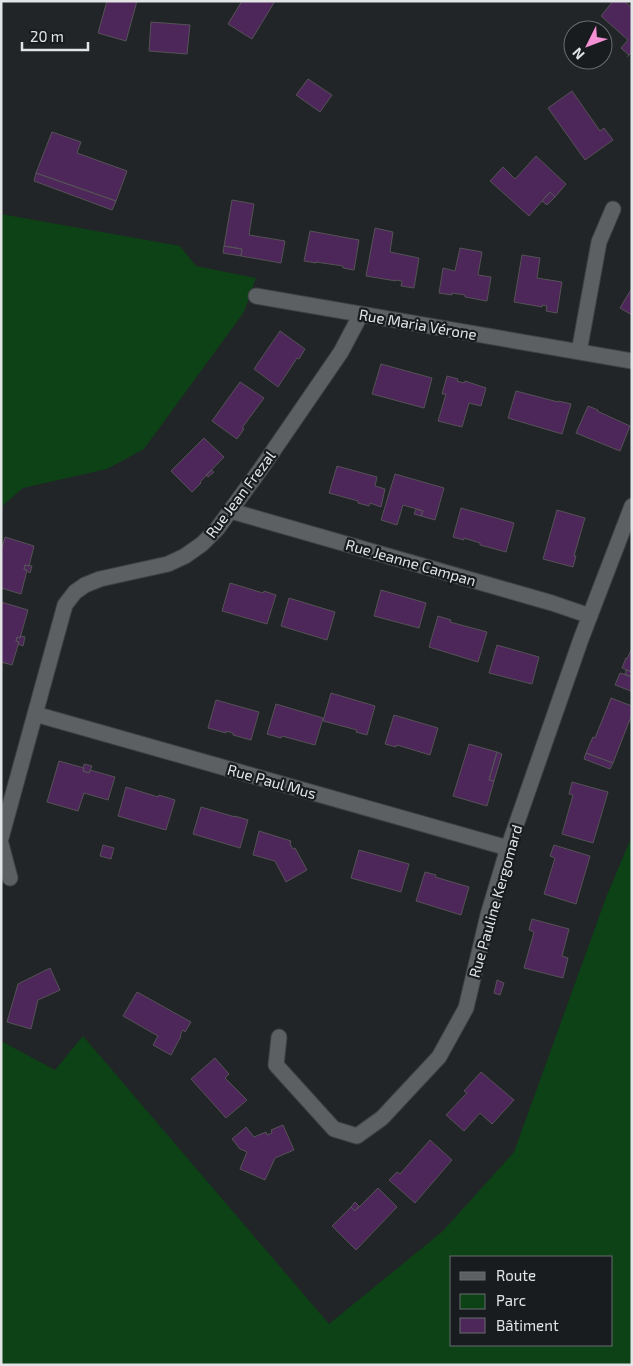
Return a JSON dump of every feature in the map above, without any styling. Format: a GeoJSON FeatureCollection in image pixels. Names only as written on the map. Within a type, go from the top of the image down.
{"type":"FeatureCollection","features":[{"type":"Feature","properties":{"kind":"street"},"geometry":{"type":"LineString","coordinates":[[579,352],[599,242],[613,209]]}},
{"type":"Feature","properties":{"kind":"street","name":"Rue Maria Vérone"},"geometry":{"type":"LineString","coordinates":[[256,296],[632,361]]}},
{"type":"Feature","properties":{"kind":"street","name":"Rue Jean Frezal"},"geometry":{"type":"LineString","coordinates":[[1,838],[66,605],[75,592],[85,585],[100,579],[168,564],[185,556],[202,544],[231,511],[341,352],[361,314]]}},
{"type":"Feature","properties":{"kind":"street","name":"Rue Pauline Kergomard"},"geometry":{"type":"LineString","coordinates":[[279,1037],[276,1065],[334,1129],[357,1136],[382,1118],[439,1058],[466,1008],[488,915],[508,848],[590,616],[632,506]]}},
{"type":"Feature","properties":{"kind":"street","name":"Rue Jeanne Campan"},"geometry":{"type":"LineString","coordinates":[[231,511],[552,603],[590,616]]}},
{"type":"Feature","properties":{"kind":"street","name":"Rue Paul Mus"},"geometry":{"type":"LineString","coordinates":[[35,714],[508,848]]}},
{"type":"Feature","properties":{"kind":"street"},"geometry":{"type":"LineString","coordinates":[[1,844],[10,878]]}},
{"type":"Feature","properties":{"kind":"green space"},"geometry":{"type":"Polygon","coordinates":[[[1,214],[180,246],[196,266],[256,278],[244,312],[144,449],[107,469],[23,488],[1,507],[1,214]]]}},
{"type":"Feature","properties":{"kind":"green space"},"geometry":{"type":"Polygon","coordinates":[[[632,836],[632,1365],[1,1365],[1,1041],[55,1070],[83,1036],[329,1324],[443,1231],[514,1152],[607,895],[632,836]]]}},
{"type":"Feature","properties":{"kind":"building"},"geometry":{"type":"Polygon","coordinates":[[[107,1],[137,1],[126,41],[98,33],[107,1]]]}},
{"type":"Feature","properties":{"kind":"building"},"geometry":{"type":"Polygon","coordinates":[[[242,1],[275,1],[252,39],[228,24],[242,1]]]}},
{"type":"Feature","properties":{"kind":"building"},"geometry":{"type":"Polygon","coordinates":[[[613,1],[624,1],[632,8],[632,52],[629,55],[621,48],[628,40],[613,27],[613,20],[606,20],[601,16],[613,1]]]}},
{"type":"Feature","properties":{"kind":"building"},"geometry":{"type":"Polygon","coordinates":[[[151,22],[190,25],[187,54],[149,51],[151,22]]]}},
{"type":"Feature","properties":{"kind":"building"},"geometry":{"type":"Polygon","coordinates":[[[308,79],[332,95],[320,112],[296,95],[308,79]]]}},
{"type":"Feature","properties":{"kind":"building"},"geometry":{"type":"Polygon","coordinates":[[[572,91],[600,131],[604,128],[613,140],[585,160],[548,108],[572,91]]]}},
{"type":"Feature","properties":{"kind":"building"},"geometry":{"type":"Polygon","coordinates":[[[52,132],[81,142],[77,153],[127,171],[116,201],[36,173],[52,132]]]}},
{"type":"Feature","properties":{"kind":"building"},"geometry":{"type":"Polygon","coordinates":[[[536,156],[566,184],[555,197],[550,192],[529,216],[490,181],[503,167],[515,179],[536,156]]]}},
{"type":"Feature","properties":{"kind":"building"},"geometry":{"type":"Polygon","coordinates":[[[36,173],[116,201],[112,210],[34,181],[36,173]]]}},
{"type":"Feature","properties":{"kind":"building"},"geometry":{"type":"Polygon","coordinates":[[[550,192],[555,197],[547,205],[542,201],[550,192]]]}},
{"type":"Feature","properties":{"kind":"building"},"geometry":{"type":"Polygon","coordinates":[[[232,200],[254,204],[249,235],[285,241],[281,263],[241,256],[242,249],[224,246],[232,200]]]}},
{"type":"Feature","properties":{"kind":"building"},"geometry":{"type":"Polygon","coordinates":[[[375,228],[393,232],[390,252],[419,258],[414,288],[401,286],[402,281],[366,276],[375,228]]]}},
{"type":"Feature","properties":{"kind":"building"},"geometry":{"type":"Polygon","coordinates":[[[310,231],[359,240],[354,270],[343,268],[343,266],[304,261],[310,231]]]}},
{"type":"Feature","properties":{"kind":"building"},"geometry":{"type":"Polygon","coordinates":[[[224,246],[242,249],[241,256],[223,253],[224,246]]]}},
{"type":"Feature","properties":{"kind":"building"},"geometry":{"type":"Polygon","coordinates":[[[460,248],[482,252],[478,275],[491,277],[487,301],[465,297],[465,295],[439,293],[443,268],[455,271],[460,248]]]}},
{"type":"Feature","properties":{"kind":"building"},"geometry":{"type":"Polygon","coordinates":[[[522,255],[540,258],[537,278],[562,282],[557,313],[546,311],[547,306],[542,305],[542,307],[514,302],[522,255]]]}},
{"type":"Feature","properties":{"kind":"building"},"geometry":{"type":"Polygon","coordinates":[[[632,288],[632,315],[620,308],[632,288]]]}},
{"type":"Feature","properties":{"kind":"building"},"geometry":{"type":"Polygon","coordinates":[[[280,331],[305,349],[278,387],[254,369],[280,331]]]}},
{"type":"Feature","properties":{"kind":"building"},"geometry":{"type":"Polygon","coordinates":[[[381,364],[432,378],[424,408],[372,394],[381,364]]]}},
{"type":"Feature","properties":{"kind":"building"},"geometry":{"type":"Polygon","coordinates":[[[447,376],[458,379],[457,381],[464,383],[465,381],[486,388],[481,406],[469,403],[462,427],[438,421],[446,394],[442,394],[447,376]]]}},
{"type":"Feature","properties":{"kind":"building"},"geometry":{"type":"Polygon","coordinates":[[[240,382],[264,398],[242,428],[244,429],[237,439],[212,421],[240,382]]]}},
{"type":"Feature","properties":{"kind":"building"},"geometry":{"type":"Polygon","coordinates":[[[516,391],[571,404],[562,434],[508,418],[516,391]]]}},
{"type":"Feature","properties":{"kind":"building"},"geometry":{"type":"Polygon","coordinates":[[[588,406],[630,426],[620,451],[576,433],[588,406]]]}},
{"type":"Feature","properties":{"kind":"building"},"geometry":{"type":"Polygon","coordinates":[[[204,438],[224,457],[192,492],[171,471],[204,438]]]}},
{"type":"Feature","properties":{"kind":"building"},"geometry":{"type":"Polygon","coordinates":[[[337,466],[377,477],[375,486],[385,489],[381,507],[370,503],[369,506],[329,493],[337,466]]]}},
{"type":"Feature","properties":{"kind":"building"},"geometry":{"type":"Polygon","coordinates":[[[211,470],[214,472],[208,477],[206,475],[211,470]]]}},
{"type":"Feature","properties":{"kind":"building"},"geometry":{"type":"Polygon","coordinates":[[[395,474],[444,488],[435,520],[421,516],[423,511],[403,505],[397,525],[381,520],[395,474]]]}},
{"type":"Feature","properties":{"kind":"building"},"geometry":{"type":"Polygon","coordinates":[[[461,508],[514,523],[506,552],[480,545],[480,543],[464,538],[464,540],[453,537],[461,508]]]}},
{"type":"Feature","properties":{"kind":"building"},"geometry":{"type":"Polygon","coordinates":[[[416,509],[423,511],[421,516],[414,514],[416,509]]]}},
{"type":"Feature","properties":{"kind":"building"},"geometry":{"type":"Polygon","coordinates":[[[557,510],[585,518],[574,556],[576,556],[573,567],[543,559],[557,510]]]}},
{"type":"Feature","properties":{"kind":"building"},"geometry":{"type":"Polygon","coordinates":[[[5,537],[34,546],[29,566],[25,565],[24,569],[27,570],[21,594],[1,588],[1,552],[5,537]]]}},
{"type":"Feature","properties":{"kind":"building"},"geometry":{"type":"Polygon","coordinates":[[[25,565],[32,566],[30,573],[24,569],[25,565]]]}},
{"type":"Feature","properties":{"kind":"building"},"geometry":{"type":"Polygon","coordinates":[[[230,583],[276,595],[267,624],[222,611],[230,583]]]}},
{"type":"Feature","properties":{"kind":"building"},"geometry":{"type":"Polygon","coordinates":[[[381,590],[426,603],[419,628],[374,616],[381,590]]]}},
{"type":"Feature","properties":{"kind":"building"},"geometry":{"type":"Polygon","coordinates":[[[289,598],[335,612],[327,640],[281,626],[289,598]]]}},
{"type":"Feature","properties":{"kind":"building"},"geometry":{"type":"Polygon","coordinates":[[[1,602],[28,610],[20,638],[17,637],[16,641],[19,642],[12,665],[1,662],[1,602]]]}},
{"type":"Feature","properties":{"kind":"building"},"geometry":{"type":"Polygon","coordinates":[[[438,616],[451,620],[450,622],[487,632],[478,662],[429,647],[438,616]]]}},
{"type":"Feature","properties":{"kind":"building"},"geometry":{"type":"Polygon","coordinates":[[[21,636],[25,637],[23,646],[16,641],[17,637],[20,638],[21,636]]]}},
{"type":"Feature","properties":{"kind":"building"},"geometry":{"type":"Polygon","coordinates":[[[497,645],[539,657],[532,684],[489,673],[497,645]]]}},
{"type":"Feature","properties":{"kind":"building"},"geometry":{"type":"Polygon","coordinates":[[[632,648],[632,672],[622,668],[632,648]]]}},
{"type":"Feature","properties":{"kind":"building"},"geometry":{"type":"Polygon","coordinates":[[[626,670],[632,672],[632,677],[625,674],[626,670]]]}},
{"type":"Feature","properties":{"kind":"building"},"geometry":{"type":"Polygon","coordinates":[[[620,673],[632,677],[631,691],[615,685],[620,673]]]}},
{"type":"Feature","properties":{"kind":"building"},"geometry":{"type":"Polygon","coordinates":[[[331,693],[375,706],[367,735],[356,732],[357,730],[323,721],[331,693]]]}},
{"type":"Feature","properties":{"kind":"building"},"geometry":{"type":"Polygon","coordinates":[[[611,698],[632,706],[632,714],[613,763],[586,753],[593,737],[595,738],[611,698]]]}},
{"type":"Feature","properties":{"kind":"building"},"geometry":{"type":"Polygon","coordinates":[[[216,700],[259,712],[251,740],[226,731],[226,733],[208,728],[216,700]]]}},
{"type":"Feature","properties":{"kind":"building"},"geometry":{"type":"Polygon","coordinates":[[[276,704],[323,718],[315,745],[267,734],[276,704]]]}},
{"type":"Feature","properties":{"kind":"building"},"geometry":{"type":"Polygon","coordinates":[[[394,715],[438,728],[430,755],[397,745],[396,747],[385,744],[394,715]]]}},
{"type":"Feature","properties":{"kind":"building"},"geometry":{"type":"Polygon","coordinates":[[[469,744],[497,752],[489,780],[494,781],[487,806],[453,796],[469,744]]]}},
{"type":"Feature","properties":{"kind":"building"},"geometry":{"type":"Polygon","coordinates":[[[497,752],[502,754],[494,781],[489,780],[497,752]]]}},
{"type":"Feature","properties":{"kind":"building"},"geometry":{"type":"Polygon","coordinates":[[[586,753],[613,763],[610,769],[584,759],[586,753]]]}},
{"type":"Feature","properties":{"kind":"building"},"geometry":{"type":"Polygon","coordinates":[[[59,761],[84,768],[83,771],[89,773],[90,770],[115,777],[108,800],[84,793],[78,811],[47,802],[59,761]]]}},
{"type":"Feature","properties":{"kind":"building"},"geometry":{"type":"Polygon","coordinates":[[[84,764],[92,766],[89,773],[83,771],[84,764]]]}},
{"type":"Feature","properties":{"kind":"building"},"geometry":{"type":"Polygon","coordinates":[[[572,782],[608,792],[593,843],[562,834],[573,795],[569,794],[572,782]]]}},
{"type":"Feature","properties":{"kind":"building"},"geometry":{"type":"Polygon","coordinates":[[[126,787],[175,800],[166,830],[118,816],[126,787]]]}},
{"type":"Feature","properties":{"kind":"building"},"geometry":{"type":"Polygon","coordinates":[[[201,807],[248,820],[240,848],[193,834],[201,807]]]}},
{"type":"Feature","properties":{"kind":"building"},"geometry":{"type":"Polygon","coordinates":[[[259,831],[291,841],[290,844],[293,849],[295,848],[307,870],[286,882],[275,861],[253,855],[259,831]]]}},
{"type":"Feature","properties":{"kind":"building"},"geometry":{"type":"Polygon","coordinates":[[[103,845],[114,848],[111,859],[100,856],[103,845]]]}},
{"type":"Feature","properties":{"kind":"building"},"geometry":{"type":"Polygon","coordinates":[[[554,845],[590,856],[576,904],[544,894],[555,858],[550,856],[554,845]]]}},
{"type":"Feature","properties":{"kind":"building"},"geometry":{"type":"Polygon","coordinates":[[[359,850],[409,864],[401,892],[351,878],[359,850]]]}},
{"type":"Feature","properties":{"kind":"building"},"geometry":{"type":"Polygon","coordinates":[[[425,872],[436,875],[435,877],[469,887],[461,915],[416,901],[425,872]]]}},
{"type":"Feature","properties":{"kind":"building"},"geometry":{"type":"Polygon","coordinates":[[[532,919],[569,929],[562,956],[568,958],[563,978],[524,968],[534,932],[529,930],[532,919]]]}},
{"type":"Feature","properties":{"kind":"building"},"geometry":{"type":"Polygon","coordinates":[[[50,968],[60,990],[38,1000],[31,1029],[7,1022],[18,984],[50,968]]]}},
{"type":"Feature","properties":{"kind":"building"},"geometry":{"type":"Polygon","coordinates":[[[497,980],[504,983],[500,995],[494,993],[497,980]]]}},
{"type":"Feature","properties":{"kind":"building"},"geometry":{"type":"Polygon","coordinates":[[[137,992],[191,1022],[185,1032],[183,1030],[171,1055],[153,1045],[158,1036],[123,1016],[137,992]]]}},
{"type":"Feature","properties":{"kind":"building"},"geometry":{"type":"Polygon","coordinates":[[[215,1058],[229,1074],[225,1078],[247,1100],[226,1118],[191,1079],[215,1058]]]}},
{"type":"Feature","properties":{"kind":"building"},"geometry":{"type":"Polygon","coordinates":[[[481,1072],[514,1100],[492,1124],[480,1113],[464,1131],[446,1115],[467,1093],[464,1091],[481,1072]]]}},
{"type":"Feature","properties":{"kind":"building"},"geometry":{"type":"Polygon","coordinates":[[[283,1125],[294,1150],[275,1158],[265,1180],[240,1169],[247,1152],[240,1149],[232,1139],[246,1127],[254,1137],[266,1132],[267,1135],[272,1133],[271,1130],[283,1125]]]}},
{"type":"Feature","properties":{"kind":"building"},"geometry":{"type":"Polygon","coordinates":[[[430,1140],[452,1160],[415,1203],[389,1180],[397,1172],[400,1174],[430,1140]]]}},
{"type":"Feature","properties":{"kind":"building"},"geometry":{"type":"Polygon","coordinates":[[[378,1188],[397,1207],[356,1250],[332,1226],[351,1207],[355,1211],[378,1188]]]}},
{"type":"Feature","properties":{"kind":"building"},"geometry":{"type":"Polygon","coordinates":[[[355,1202],[359,1206],[355,1211],[351,1207],[355,1202]]]}}]}
